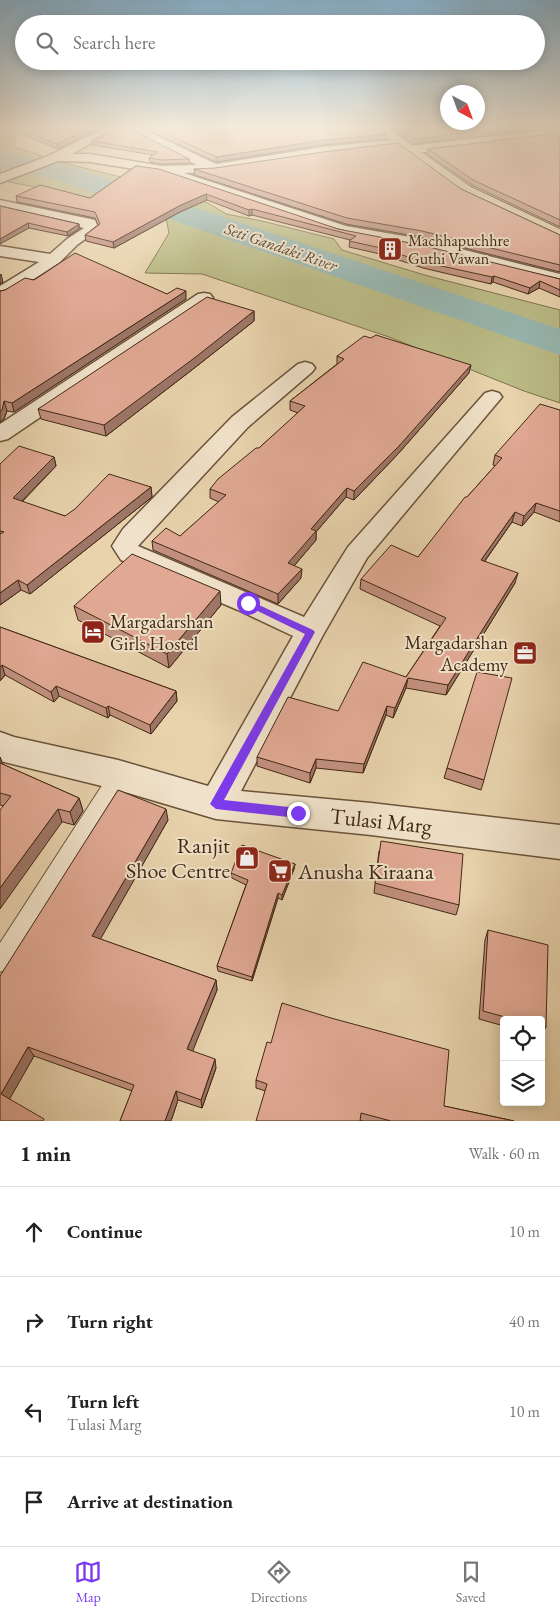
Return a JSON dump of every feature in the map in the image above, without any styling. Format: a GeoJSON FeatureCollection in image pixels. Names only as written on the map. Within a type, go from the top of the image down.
{"type":"FeatureCollection","features":[{"type":"Feature","properties":{"kind":"main road"},"geometry":{"type":"LineString","coordinates":[[451,179],[466,190],[560,235]]}},
{"type":"Feature","properties":{"kind":"street"},"geometry":{"type":"LineString","coordinates":[[190,179],[343,230],[421,244],[560,279]]}},
{"type":"Feature","properties":{"kind":"street"},"geometry":{"type":"LineString","coordinates":[[0,204],[90,223],[92,229],[72,242],[54,259],[0,293]]}},
{"type":"Feature","properties":{"kind":"street"},"geometry":{"type":"LineString","coordinates":[[0,251],[54,259]]}},
{"type":"Feature","properties":{"kind":"street"},"geometry":{"type":"LineString","coordinates":[[0,434],[204,298]]}},
{"type":"Feature","properties":{"kind":"street"},"geometry":{"type":"LineString","coordinates":[[305,368],[240,422],[132,535],[125,546],[130,554],[248,603],[310,632]]}},
{"type":"Feature","properties":{"kind":"street"},"geometry":{"type":"LineString","coordinates":[[216,804],[310,632],[357,553],[492,397]]}},
{"type":"Feature","properties":{"kind":"street","name":"Tulasi Marg"},"geometry":{"type":"LineString","coordinates":[[0,746],[8,750],[118,774],[216,804],[371,819],[560,842]]}},
{"type":"Feature","properties":{"kind":"lane"},"geometry":{"type":"LineString","coordinates":[[0,962],[118,774]]}},
{"type":"Feature","properties":{"kind":"green space"},"geometry":{"type":"Polygon","coordinates":[[[130,179],[208,203],[226,214],[334,239],[342,250],[428,276],[560,310],[560,403],[524,391],[389,337],[202,274],[145,273],[169,233],[166,218],[107,202],[0,180],[130,179]]]}},
{"type":"Feature","properties":{"kind":"building"},"geometry":{"type":"Polygon","coordinates":[[[117,179],[190,179],[338,229],[421,245],[560,279],[560,290],[540,281],[530,288],[494,276],[423,262],[381,248],[349,241],[356,236],[252,209],[249,210],[206,194],[179,206],[113,242],[85,235],[100,224],[95,212],[16,196],[40,185],[90,198],[117,179]]]}},
{"type":"Feature","properties":{"kind":"building"},"geometry":{"type":"Polygon","coordinates":[[[226,179],[448,179],[461,189],[560,235],[560,265],[422,231],[347,218],[226,179]]]}},
{"type":"Feature","properties":{"kind":"building"},"geometry":{"type":"Polygon","coordinates":[[[560,179],[560,220],[473,180],[560,179]]]}},
{"type":"Feature","properties":{"kind":"building"},"geometry":{"type":"Polygon","coordinates":[[[0,206],[79,224],[67,232],[28,223],[0,239],[0,206]]]}},
{"type":"Feature","properties":{"kind":"building"},"geometry":{"type":"Polygon","coordinates":[[[75,253],[167,294],[177,288],[186,291],[12,403],[4,401],[0,411],[0,291],[25,278],[34,280],[75,253]]]}},
{"type":"Feature","properties":{"kind":"building"},"geometry":{"type":"Polygon","coordinates":[[[207,297],[254,311],[104,425],[38,409],[207,297]]]}},
{"type":"Feature","properties":{"kind":"building"},"geometry":{"type":"Polygon","coordinates":[[[376,335],[471,365],[399,446],[354,491],[347,488],[311,529],[316,531],[288,563],[302,569],[278,594],[152,541],[166,528],[180,536],[226,495],[210,489],[218,479],[256,448],[259,448],[305,406],[290,401],[344,359],[337,356],[364,336],[371,338],[376,335]]]}},
{"type":"Feature","properties":{"kind":"building"},"geometry":{"type":"Polygon","coordinates":[[[540,404],[560,410],[560,511],[536,503],[524,516],[515,512],[481,560],[518,573],[448,685],[408,678],[395,708],[387,706],[364,764],[316,759],[310,773],[257,757],[288,697],[338,711],[363,662],[406,677],[446,618],[361,579],[391,545],[418,557],[465,497],[502,458],[495,455],[540,404]]]}},
{"type":"Feature","properties":{"kind":"building"},"geometry":{"type":"Polygon","coordinates":[[[19,446],[54,457],[13,498],[65,516],[75,509],[109,474],[151,487],[27,585],[18,580],[0,593],[0,534],[4,532],[0,531],[0,464],[19,446]]]}},
{"type":"Feature","properties":{"kind":"building"},"geometry":{"type":"Polygon","coordinates":[[[132,554],[220,591],[167,654],[74,606],[132,554]]]}},
{"type":"Feature","properties":{"kind":"building"},"geometry":{"type":"Polygon","coordinates":[[[0,627],[176,691],[150,725],[56,686],[51,692],[2,665],[0,667],[0,627]]]}},
{"type":"Feature","properties":{"kind":"building"},"geometry":{"type":"Polygon","coordinates":[[[477,672],[512,678],[484,780],[447,768],[477,672]]]}},
{"type":"Feature","properties":{"kind":"building"},"geometry":{"type":"Polygon","coordinates":[[[0,763],[79,798],[70,812],[58,809],[0,888],[0,810],[11,796],[0,793],[0,763]]]}},
{"type":"Feature","properties":{"kind":"building"},"geometry":{"type":"Polygon","coordinates":[[[118,790],[166,809],[92,936],[216,980],[187,1049],[215,1059],[201,1100],[176,1091],[165,1121],[120,1121],[134,1085],[28,1047],[1,1094],[44,1119],[43,1121],[0,1121],[0,976],[118,790]]]}},
{"type":"Feature","properties":{"kind":"building"},"geometry":{"type":"Polygon","coordinates":[[[381,841],[463,854],[459,905],[375,883],[381,841]]]}},
{"type":"Feature","properties":{"kind":"building"},"geometry":{"type":"Polygon","coordinates":[[[242,845],[295,864],[282,895],[278,893],[252,977],[217,966],[248,880],[231,873],[242,845]]]}},
{"type":"Feature","properties":{"kind":"building"},"geometry":{"type":"Polygon","coordinates":[[[488,930],[548,945],[546,1027],[545,1016],[501,1016],[483,1011],[488,930]]]}},
{"type":"Feature","properties":{"kind":"building"},"geometry":{"type":"Polygon","coordinates":[[[282,1003],[449,1050],[444,1106],[514,1121],[391,1121],[361,1113],[360,1121],[256,1121],[267,1084],[256,1080],[267,1042],[271,1043],[282,1003]]]}},
{"type":"Feature","properties":{"kind":"waterway","name":"Seti Gandaki River"},"geometry":{"type":"LineString","coordinates":[[83,179],[560,343]]}},
{"type":"Feature","properties":{"kind":"place","name":"Machhapuchhre Guthi Vawan"},"geometry":{"type":"Point","coordinates":[390,249]}},
{"type":"Feature","properties":{"kind":"place","name":"Margadarshan Girls Hostel"},"geometry":{"type":"Point","coordinates":[93,632]}},
{"type":"Feature","properties":{"kind":"place","name":"Margadarshan Academy"},"geometry":{"type":"Point","coordinates":[525,653]}},
{"type":"Feature","properties":{"kind":"place","name":"Ranjit Shoe Centre"},"geometry":{"type":"Point","coordinates":[247,858]}},
{"type":"Feature","properties":{"kind":"place","name":"Anusha Kiraana"},"geometry":{"type":"Point","coordinates":[280,871]}},
{"type":"Feature","properties":{"kind":"route"},"geometry":{"type":"LineString","coordinates":[[248,603],[310,632],[216,804],[298,813]]}}]}
